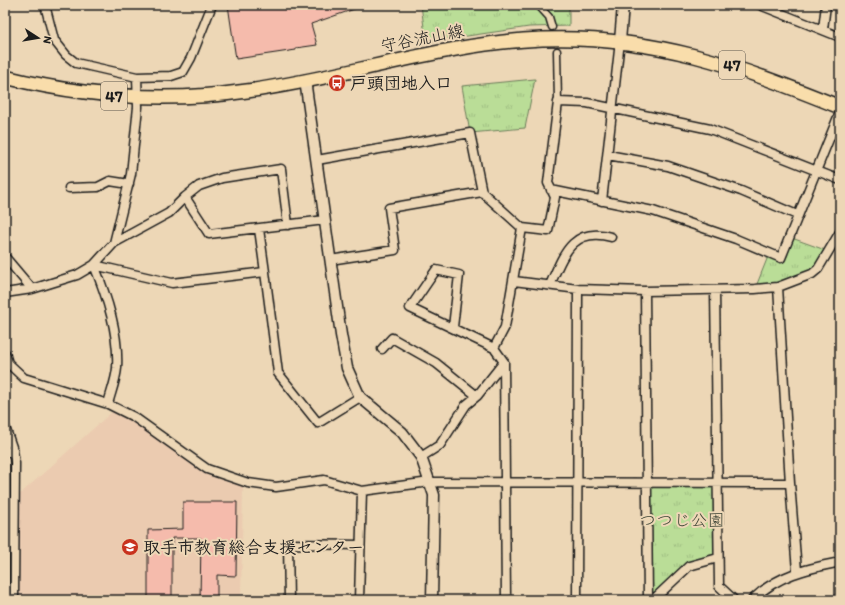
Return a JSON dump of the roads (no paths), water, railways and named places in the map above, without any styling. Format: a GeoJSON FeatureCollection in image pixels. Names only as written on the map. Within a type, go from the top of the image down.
{"type":"FeatureCollection","features":[{"type":"Feature","properties":{"kind":"main road","name":"守谷流山線"},"geometry":{"type":"LineString","coordinates":[[5,77],[82,93],[138,97],[224,94],[551,33],[652,46],[716,60],[775,81],[840,107]]}},
{"type":"Feature","properties":{"kind":"street"},"geometry":{"type":"LineString","coordinates":[[45,5],[54,40],[66,55],[81,65],[137,77],[171,76],[183,72],[191,58],[212,5]]}},
{"type":"Feature","properties":{"kind":"street"},"geometry":{"type":"LineString","coordinates":[[538,5],[548,17],[551,33]]}},
{"type":"Feature","properties":{"kind":"street"},"geometry":{"type":"LineString","coordinates":[[602,201],[623,5]]}},
{"type":"Feature","properties":{"kind":"street"},"geometry":{"type":"LineString","coordinates":[[760,5],[770,6],[840,37]]}},
{"type":"Feature","properties":{"kind":"street"},"geometry":{"type":"LineString","coordinates":[[823,29],[826,5]]}},
{"type":"Feature","properties":{"kind":"street"},"geometry":{"type":"LineString","coordinates":[[317,160],[470,133],[482,192],[522,228],[548,231],[556,197],[548,183],[558,102],[556,51]]}},
{"type":"Feature","properties":{"kind":"street"},"geometry":{"type":"LineString","coordinates":[[114,243],[129,184],[135,144],[138,97],[137,77]]}},
{"type":"Feature","properties":{"kind":"street"},"geometry":{"type":"LineString","coordinates":[[305,80],[330,260],[347,368],[360,397],[402,432],[422,457],[434,495],[432,600]]}},
{"type":"Feature","properties":{"kind":"street"},"geometry":{"type":"LineString","coordinates":[[558,102],[587,103],[710,128],[840,180]]}},
{"type":"Feature","properties":{"kind":"street"},"geometry":{"type":"LineString","coordinates":[[551,190],[653,211],[692,223],[781,258],[797,215],[840,112]]}},
{"type":"Feature","properties":{"kind":"street"},"geometry":{"type":"LineString","coordinates":[[608,155],[668,166],[741,191],[797,215]]}},
{"type":"Feature","properties":{"kind":"street"},"geometry":{"type":"LineString","coordinates":[[5,293],[32,289],[77,275],[94,265],[114,243],[169,213],[199,186],[222,178],[281,169],[288,225]]}},
{"type":"Feature","properties":{"kind":"street"},"geometry":{"type":"LineString","coordinates":[[69,188],[98,187],[110,181],[129,184]]}},
{"type":"Feature","properties":{"kind":"street"},"geometry":{"type":"LineString","coordinates":[[330,260],[395,250],[389,208],[482,192]]}},
{"type":"Feature","properties":{"kind":"street"},"geometry":{"type":"LineString","coordinates":[[185,197],[209,234],[325,220]]}},
{"type":"Feature","properties":{"kind":"street"},"geometry":{"type":"LineString","coordinates":[[494,348],[505,327],[522,228]]}},
{"type":"Feature","properties":{"kind":"street"},"geometry":{"type":"LineString","coordinates":[[259,229],[278,373],[318,423],[360,397]]}},
{"type":"Feature","properties":{"kind":"street"},"geometry":{"type":"LineString","coordinates":[[514,281],[578,289],[645,291],[778,287],[812,274],[818,268],[840,232]]}},
{"type":"Feature","properties":{"kind":"street"},"geometry":{"type":"LineString","coordinates":[[550,285],[565,252],[580,238],[598,233],[611,237]]}},
{"type":"Feature","properties":{"kind":"street"},"geometry":{"type":"LineString","coordinates":[[5,257],[32,289]]}},
{"type":"Feature","properties":{"kind":"street"},"geometry":{"type":"LineString","coordinates":[[94,265],[172,284],[265,272]]}},
{"type":"Feature","properties":{"kind":"street"},"geometry":{"type":"LineString","coordinates":[[94,265],[105,293],[115,343],[117,368],[108,404]]}},
{"type":"Feature","properties":{"kind":"street"},"geometry":{"type":"LineString","coordinates":[[453,327],[459,275],[436,270],[410,308],[453,327],[494,348],[504,362],[506,600]]}},
{"type":"Feature","properties":{"kind":"street"},"geometry":{"type":"LineString","coordinates":[[778,287],[797,571]]}},
{"type":"Feature","properties":{"kind":"street"},"geometry":{"type":"LineString","coordinates":[[578,289],[578,600]]}},
{"type":"Feature","properties":{"kind":"street"},"geometry":{"type":"LineString","coordinates":[[715,290],[719,586],[734,600]]}},
{"type":"Feature","properties":{"kind":"street"},"geometry":{"type":"LineString","coordinates":[[645,291],[648,600]]}},
{"type":"Feature","properties":{"kind":"street"},"geometry":{"type":"LineString","coordinates":[[382,349],[392,338],[436,363],[477,396]]}},
{"type":"Feature","properties":{"kind":"street"},"geometry":{"type":"LineString","coordinates":[[5,353],[7,364],[24,378],[108,404],[134,417],[207,469],[255,484],[276,487],[324,480],[362,491],[430,482],[790,483]]}},
{"type":"Feature","properties":{"kind":"street"},"geometry":{"type":"LineString","coordinates":[[422,457],[440,446],[466,404],[477,396],[504,362]]}},
{"type":"Feature","properties":{"kind":"street"},"geometry":{"type":"LineString","coordinates":[[5,427],[13,450],[15,463],[14,600]]}},
{"type":"Feature","properties":{"kind":"street"},"geometry":{"type":"LineString","coordinates":[[5,453],[13,450]]}},
{"type":"Feature","properties":{"kind":"street"},"geometry":{"type":"LineString","coordinates":[[359,600],[362,491]]}},
{"type":"Feature","properties":{"kind":"street"},"geometry":{"type":"LineString","coordinates":[[289,600],[288,544],[360,545]]}},
{"type":"Feature","properties":{"kind":"street"},"geometry":{"type":"LineString","coordinates":[[653,600],[689,566],[718,558]]}},
{"type":"Feature","properties":{"kind":"street"},"geometry":{"type":"LineString","coordinates":[[752,600],[764,588],[797,571],[840,562]]}},
{"type":"Feature","properties":{"kind":"place","name":"戸頭団地入口"},"geometry":{"type":"Point","coordinates":[337,83]}},
{"type":"Feature","properties":{"kind":"place","name":"取手市教育総合支援センター"},"geometry":{"type":"Point","coordinates":[130,547]}},
{"type":"Feature","properties":{"kind":"park label","name":"つつじ公園"},"geometry":{"type":"Point","coordinates":[682,520]}}]}
